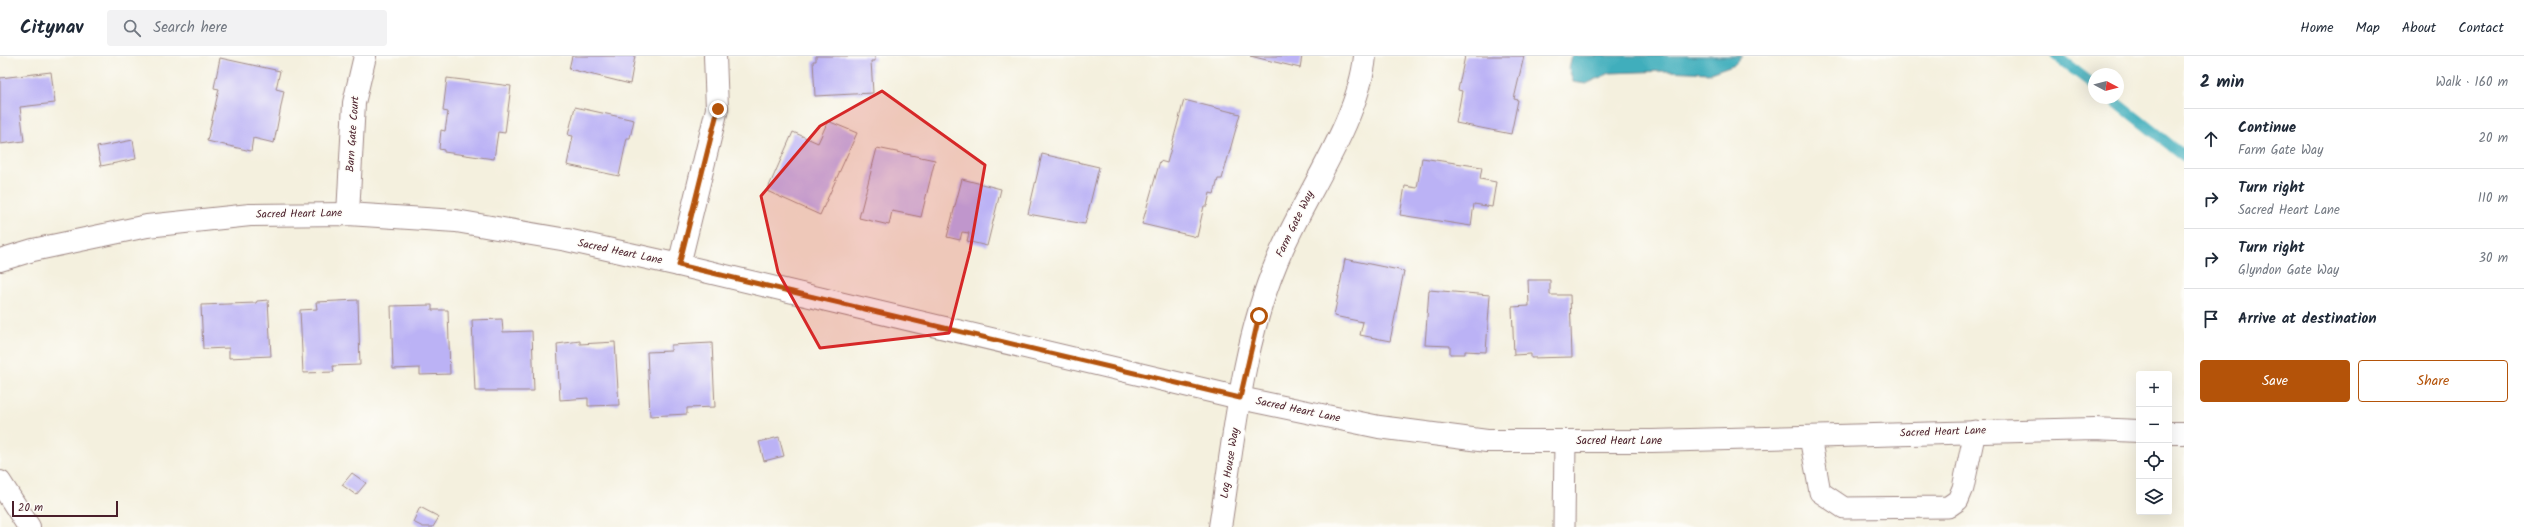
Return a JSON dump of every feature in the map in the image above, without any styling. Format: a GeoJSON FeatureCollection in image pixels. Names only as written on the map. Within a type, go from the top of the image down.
{"type":"FeatureCollection","features":[{"type":"Feature","properties":{"kind":"street","name":"Barn Gate Court"},"geometry":{"type":"LineString","coordinates":[[348,214],[354,103],[365,56]]}},
{"type":"Feature","properties":{"kind":"street"},"geometry":{"type":"LineString","coordinates":[[679,265],[718,109],[715,56]]}},
{"type":"Feature","properties":{"kind":"street","name":"Farm Gate Way"},"geometry":{"type":"LineString","coordinates":[[1240,398],[1259,316],[1277,261],[1348,116],[1364,71],[1365,56]]}},
{"type":"Feature","properties":{"kind":"street","name":"Sacred Heart Lane"},"geometry":{"type":"LineString","coordinates":[[0,260],[33,250],[147,226],[250,215],[348,214],[456,220],[567,240],[679,265],[1240,398],[1379,427],[1487,441],[1810,437],[2094,428],[2136,431]]}},
{"type":"Feature","properties":{"kind":"street","name":"Log House Way"},"geometry":{"type":"LineString","coordinates":[[1220,527],[1240,398]]}},
{"type":"Feature","properties":{"kind":"street"},"geometry":{"type":"LineString","coordinates":[[2172,433],[2184,433]]}},
{"type":"Feature","properties":{"kind":"street"},"geometry":{"type":"LineString","coordinates":[[0,482],[29,527]]}},
{"type":"Feature","properties":{"kind":"lane"},"geometry":{"type":"LineString","coordinates":[[1810,437],[1820,492],[1830,501],[1844,508],[1948,508],[1958,500],[1963,488],[1975,431]]}},
{"type":"Feature","properties":{"kind":"lane"},"geometry":{"type":"LineString","coordinates":[[1564,441],[1564,527]]}},
{"type":"Feature","properties":{"kind":"highlighted area"},"geometry":{"type":"Polygon","coordinates":[[[882,91],[985,165],[970,251],[949,333],[820,348],[778,272],[761,196],[820,126],[882,91]]]}},
{"type":"Feature","properties":{"kind":"water"},"geometry":{"type":"Polygon","coordinates":[[[1572,56],[1742,56],[1735,64],[1710,73],[1667,71],[1610,73],[1586,84],[1573,82],[1569,69],[1572,56]]]}},
{"type":"Feature","properties":{"kind":"building"},"geometry":{"type":"Polygon","coordinates":[[[572,56],[635,56],[630,84],[569,69],[572,56]]]}},
{"type":"Feature","properties":{"kind":"building"},"geometry":{"type":"Polygon","coordinates":[[[816,56],[875,56],[875,61],[871,61],[873,93],[815,96],[813,61],[816,61],[816,56]]]}},
{"type":"Feature","properties":{"kind":"building"},"geometry":{"type":"Polygon","coordinates":[[[1250,56],[1302,56],[1300,68],[1250,56]]]}},
{"type":"Feature","properties":{"kind":"building"},"geometry":{"type":"Polygon","coordinates":[[[1465,56],[1524,56],[1514,99],[1518,100],[1511,134],[1456,123],[1462,91],[1458,90],[1465,56]]]}},
{"type":"Feature","properties":{"kind":"building"},"geometry":{"type":"Polygon","coordinates":[[[220,58],[280,71],[276,89],[284,91],[274,143],[253,138],[251,151],[207,141],[219,89],[214,88],[220,58]]]}},
{"type":"Feature","properties":{"kind":"building"},"geometry":{"type":"Polygon","coordinates":[[[51,72],[55,103],[20,107],[24,141],[0,144],[0,78],[51,72]]]}},
{"type":"Feature","properties":{"kind":"building"},"geometry":{"type":"Polygon","coordinates":[[[447,78],[511,86],[505,133],[498,132],[494,159],[444,152],[444,150],[439,149],[441,130],[445,131],[448,112],[443,111],[447,78]]]}},
{"type":"Feature","properties":{"kind":"building"},"geometry":{"type":"Polygon","coordinates":[[[1184,100],[1240,114],[1222,179],[1218,179],[1214,194],[1210,193],[1207,206],[1204,206],[1197,237],[1142,224],[1160,161],[1167,163],[1184,100]]]}},
{"type":"Feature","properties":{"kind":"building"},"geometry":{"type":"Polygon","coordinates":[[[575,107],[634,120],[630,138],[627,138],[619,176],[567,165],[573,136],[568,135],[575,107]]]}},
{"type":"Feature","properties":{"kind":"building"},"geometry":{"type":"Polygon","coordinates":[[[828,121],[857,133],[820,215],[767,191],[793,132],[818,143],[828,121]]]}},
{"type":"Feature","properties":{"kind":"building"},"geometry":{"type":"Polygon","coordinates":[[[133,140],[136,159],[101,166],[97,147],[133,140]]]}},
{"type":"Feature","properties":{"kind":"building"},"geometry":{"type":"Polygon","coordinates":[[[877,148],[935,160],[921,217],[892,211],[889,225],[859,218],[877,148]]]}},
{"type":"Feature","properties":{"kind":"building"},"geometry":{"type":"Polygon","coordinates":[[[1042,154],[1099,167],[1085,224],[1028,214],[1042,154]]]}},
{"type":"Feature","properties":{"kind":"building"},"geometry":{"type":"Polygon","coordinates":[[[1422,158],[1482,167],[1480,179],[1496,182],[1492,207],[1474,204],[1471,226],[1400,215],[1405,186],[1417,188],[1422,158]]]}},
{"type":"Feature","properties":{"kind":"building"},"geometry":{"type":"Polygon","coordinates":[[[962,179],[1001,189],[987,246],[967,241],[969,233],[962,232],[960,240],[947,237],[962,179]]]}},
{"type":"Feature","properties":{"kind":"building"},"geometry":{"type":"Polygon","coordinates":[[[1345,259],[1404,271],[1390,341],[1360,335],[1363,322],[1334,316],[1345,259]]]}},
{"type":"Feature","properties":{"kind":"building"},"geometry":{"type":"Polygon","coordinates":[[[1528,280],[1550,280],[1550,295],[1570,295],[1572,357],[1531,358],[1531,354],[1514,355],[1512,307],[1529,306],[1528,280]]]}},
{"type":"Feature","properties":{"kind":"building"},"geometry":{"type":"Polygon","coordinates":[[[1429,290],[1490,295],[1486,352],[1465,351],[1465,354],[1450,354],[1450,346],[1425,345],[1429,290]]]}},
{"type":"Feature","properties":{"kind":"building"},"geometry":{"type":"Polygon","coordinates":[[[268,300],[271,356],[229,358],[229,348],[203,349],[201,305],[256,303],[257,301],[268,300]]]}},
{"type":"Feature","properties":{"kind":"building"},"geometry":{"type":"Polygon","coordinates":[[[358,300],[360,365],[333,366],[334,372],[303,373],[300,310],[317,309],[316,302],[358,300]]]}},
{"type":"Feature","properties":{"kind":"building"},"geometry":{"type":"Polygon","coordinates":[[[432,305],[432,310],[448,310],[450,374],[420,375],[420,368],[393,369],[391,306],[432,305]]]}},
{"type":"Feature","properties":{"kind":"building"},"geometry":{"type":"Polygon","coordinates":[[[502,319],[503,332],[532,331],[534,391],[475,391],[472,320],[502,319]]]}},
{"type":"Feature","properties":{"kind":"building"},"geometry":{"type":"Polygon","coordinates":[[[580,341],[580,344],[615,342],[619,405],[588,406],[588,398],[560,400],[557,344],[580,341]]]}},
{"type":"Feature","properties":{"kind":"building"},"geometry":{"type":"Polygon","coordinates":[[[712,343],[715,407],[687,408],[687,414],[650,416],[647,352],[671,351],[671,345],[712,343]]]}},
{"type":"Feature","properties":{"kind":"building"},"geometry":{"type":"Polygon","coordinates":[[[779,437],[784,456],[764,461],[759,442],[779,437]]]}},
{"type":"Feature","properties":{"kind":"building"},"geometry":{"type":"Polygon","coordinates":[[[352,473],[366,483],[356,495],[342,485],[352,473]]]}},
{"type":"Feature","properties":{"kind":"building"},"geometry":{"type":"Polygon","coordinates":[[[420,507],[439,517],[433,527],[423,527],[413,522],[420,507]]]}},
{"type":"Feature","properties":{"kind":"waterway"},"geometry":{"type":"LineString","coordinates":[[2056,56],[2088,80]]}},
{"type":"Feature","properties":{"kind":"waterway"},"geometry":{"type":"LineString","coordinates":[[2119,104],[2184,156]]}},
{"type":"Feature","properties":{"kind":"route"},"geometry":{"type":"LineString","coordinates":[[718,109],[679,265],[1240,398],[1259,316]]}}]}
